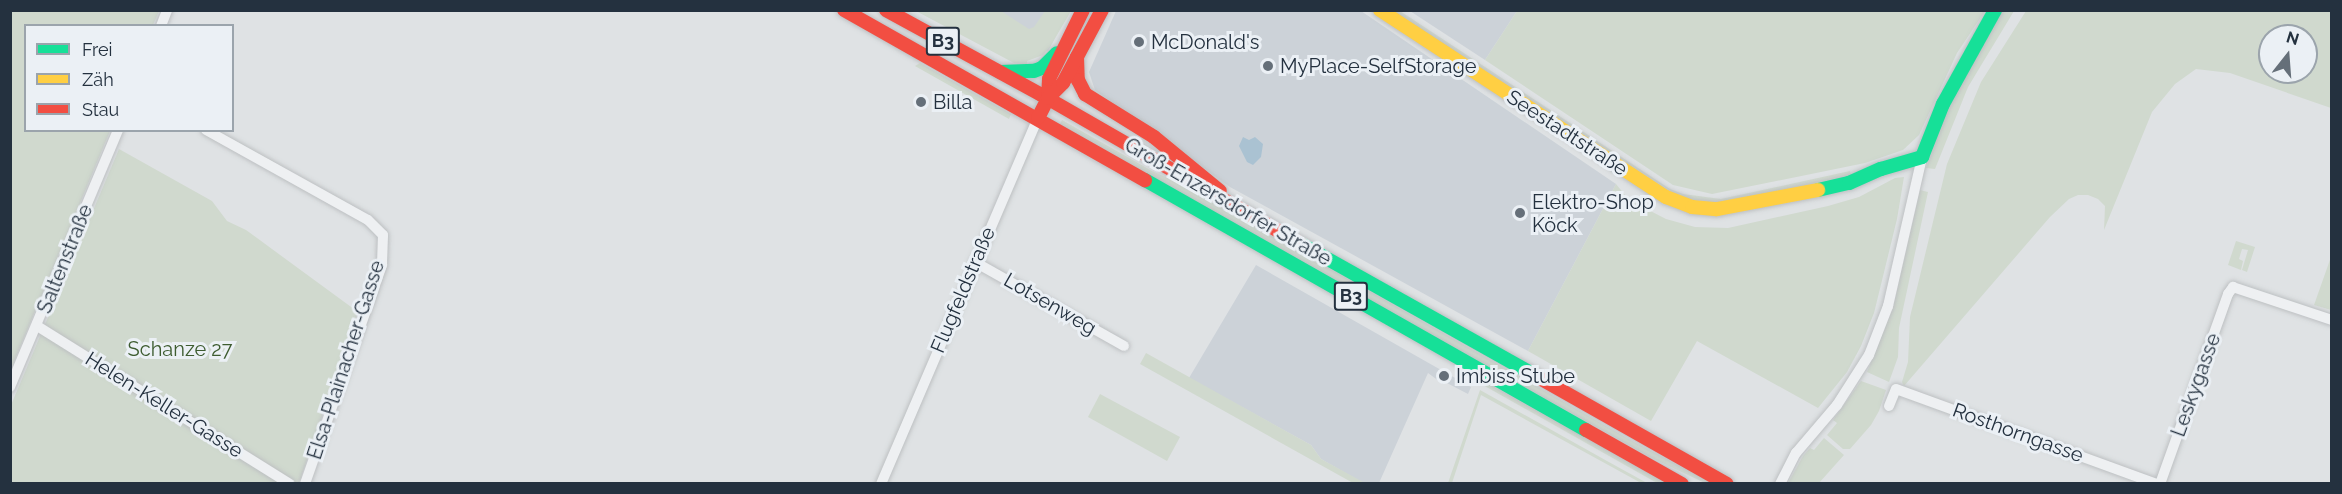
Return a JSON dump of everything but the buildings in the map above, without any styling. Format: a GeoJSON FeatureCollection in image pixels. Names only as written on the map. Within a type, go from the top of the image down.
{"type":"FeatureCollection","features":[{"type":"Feature","properties":{"kind":"main road","name":"Groß-Enzersdorfer Straße"},"geometry":{"type":"LineString","coordinates":[[844,10],[1682,483]]}},
{"type":"Feature","properties":{"kind":"main road","name":"Groß-Enzersdorfer Straße"},"geometry":{"type":"LineString","coordinates":[[886,10],[1048,98],[1258,220],[1727,483]]}},
{"type":"Feature","properties":{"kind":"main road"},"geometry":{"type":"LineString","coordinates":[[1048,98],[1049,79],[1083,10]]}},
{"type":"Feature","properties":{"kind":"main road"},"geometry":{"type":"LineString","coordinates":[[1048,98],[1057,91],[1102,10]]}},
{"type":"Feature","properties":{"kind":"main road","name":"Seestadtstraße"},"geometry":{"type":"LineString","coordinates":[[1380,10],[1665,197],[1692,207],[1717,209],[1752,204],[1849,183],[1881,169],[1923,157]]}},
{"type":"Feature","properties":{"kind":"main road"},"geometry":{"type":"LineString","coordinates":[[1923,157],[1947,96],[1995,10]]}},
{"type":"Feature","properties":{"kind":"main road"},"geometry":{"type":"LineString","coordinates":[[999,72],[1027,72],[1042,68],[1068,38]]}},
{"type":"Feature","properties":{"kind":"main road"},"geometry":{"type":"LineString","coordinates":[[1077,57],[1078,80],[1085,94],[1154,137],[1258,220]]}},
{"type":"Feature","properties":{"kind":"main road","name":"Flugfeldstraße"},"geometry":{"type":"LineString","coordinates":[[1038,118],[1048,98]]}},
{"type":"Feature","properties":{"kind":"street","name":"Flugfeldstraße"},"geometry":{"type":"LineString","coordinates":[[881,483],[1038,118]]}},
{"type":"Feature","properties":{"kind":"street","name":"Saltenstraße"},"geometry":{"type":"LineString","coordinates":[[10,387],[117,132]]}},
{"type":"Feature","properties":{"kind":"street","name":"Elsa-Plainacher-Gasse"},"geometry":{"type":"LineString","coordinates":[[210,132],[368,220],[383,235],[382,265],[305,483]]}},
{"type":"Feature","properties":{"kind":"street"},"geometry":{"type":"LineString","coordinates":[[1780,483],[1796,453],[1837,405],[1869,355],[1888,306],[1923,157]]}},
{"type":"Feature","properties":{"kind":"street","name":"Lotsenweg"},"geometry":{"type":"LineString","coordinates":[[975,262],[1124,346]]}},
{"type":"Feature","properties":{"kind":"street","name":"Leskygasse"},"geometry":{"type":"LineString","coordinates":[[2159,483],[2228,294],[2234,287],[2331,320]]}},
{"type":"Feature","properties":{"kind":"street","name":"Helen-Keller-Gasse"},"geometry":{"type":"LineString","coordinates":[[37,327],[291,483]]}},
{"type":"Feature","properties":{"kind":"street","name":"Rosthorngasse"},"geometry":{"type":"LineString","coordinates":[[1889,406],[1896,389],[2159,483]]}},
{"type":"Feature","properties":{"kind":"shaded area"},"geometry":{"type":"Polygon","coordinates":[[[975,11],[1069,11],[1048,51],[975,11]]]}},
{"type":"Feature","properties":{"kind":"shaded area"},"geometry":{"type":"Polygon","coordinates":[[[1116,11],[1361,11],[1616,184],[1528,351],[1230,187],[1095,90],[1089,72],[1116,11]]]}},
{"type":"Feature","properties":{"kind":"shaded area"},"geometry":{"type":"Polygon","coordinates":[[[1410,11],[1517,11],[1485,60],[1410,11]]]}},
{"type":"Feature","properties":{"kind":"shaded area"},"geometry":{"type":"Polygon","coordinates":[[[1256,265],[1471,387],[1468,394],[1445,382],[1443,384],[1428,373],[1379,483],[1365,484],[1321,459],[1311,445],[1189,378],[1256,265]]]}},
{"type":"Feature","properties":{"kind":"green space"},"geometry":{"type":"Polygon","coordinates":[[[11,10],[159,11],[153,24],[24,24],[24,132],[110,132],[11,369],[11,10]]]}},
{"type":"Feature","properties":{"kind":"green space"},"geometry":{"type":"Polygon","coordinates":[[[916,11],[1001,11],[1029,29],[1034,27],[1045,11],[1071,11],[1050,47],[1043,55],[1027,61],[1027,65],[1014,63],[916,11]]]}},
{"type":"Feature","properties":{"kind":"green space"},"geometry":{"type":"Polygon","coordinates":[[[1391,11],[1400,11],[1670,189],[1683,194],[1721,199],[1850,171],[1851,175],[1725,203],[1683,199],[1391,11]]]}},
{"type":"Feature","properties":{"kind":"green space"},"geometry":{"type":"Polygon","coordinates":[[[1517,11],[1985,11],[1957,53],[1919,135],[1903,150],[1865,163],[1712,194],[1673,185],[1485,60],[1517,11]]]}},
{"type":"Feature","properties":{"kind":"green space"},"geometry":{"type":"Polygon","coordinates":[[[2002,11],[2014,11],[1968,87],[1935,169],[1926,168],[1952,98],[2002,11]]]}},
{"type":"Feature","properties":{"kind":"green space"},"geometry":{"type":"Polygon","coordinates":[[[2026,11],[2331,11],[2331,108],[2262,84],[2318,84],[2318,24],[2258,24],[2258,83],[2230,73],[2196,69],[2175,84],[2152,112],[2104,230],[2105,206],[2098,199],[2088,195],[2078,195],[2069,199],[2050,217],[1904,386],[1902,382],[1908,362],[1910,317],[1947,164],[1981,82],[2026,11]]]}},
{"type":"Feature","properties":{"kind":"green space"},"geometry":{"type":"Polygon","coordinates":[[[920,63],[1011,114],[1009,119],[915,66],[920,63]]]}},
{"type":"Feature","properties":{"kind":"green space"},"geometry":{"type":"Polygon","coordinates":[[[1062,120],[1152,171],[1181,184],[1634,442],[1712,483],[1705,483],[1650,457],[1059,126],[1062,120]]]}},
{"type":"Feature","properties":{"kind":"green space","name":"Schanze 27"},"geometry":{"type":"Polygon","coordinates":[[[119,149],[212,201],[227,221],[246,230],[358,312],[299,483],[11,484],[11,405],[119,149]]]}},
{"type":"Feature","properties":{"kind":"green space"},"geometry":{"type":"Polygon","coordinates":[[[1904,177],[1897,219],[1874,313],[1861,346],[1847,372],[1818,408],[1697,341],[1651,421],[1528,351],[1616,184],[1629,200],[1666,219],[1695,227],[1728,228],[1828,206],[1859,197],[1895,178],[1904,177]]]}},
{"type":"Feature","properties":{"kind":"green space"},"geometry":{"type":"Polygon","coordinates":[[[1920,190],[1928,192],[1899,328],[1898,357],[1889,382],[1867,372],[1893,308],[1920,190]]]}},
{"type":"Feature","properties":{"kind":"green space"},"geometry":{"type":"Polygon","coordinates":[[[2236,241],[2255,247],[2247,272],[2242,270],[2248,250],[2242,249],[2239,259],[2243,261],[2241,270],[2228,265],[2236,241]]]}},
{"type":"Feature","properties":{"kind":"green space"},"geometry":{"type":"Polygon","coordinates":[[[2331,257],[2331,310],[2314,305],[2331,257]]]}},
{"type":"Feature","properties":{"kind":"green space"},"geometry":{"type":"Polygon","coordinates":[[[1146,353],[1311,445],[1321,459],[1365,483],[1353,483],[1140,364],[1146,353]]]}},
{"type":"Feature","properties":{"kind":"green space"},"geometry":{"type":"Polygon","coordinates":[[[1861,381],[1886,390],[1879,411],[1871,425],[1850,449],[1843,449],[1827,435],[1837,423],[1833,420],[1861,381]]]}},
{"type":"Feature","properties":{"kind":"green space"},"geometry":{"type":"Polygon","coordinates":[[[1487,383],[1667,483],[1657,483],[1483,385],[1487,383]]]}},
{"type":"Feature","properties":{"kind":"green space"},"geometry":{"type":"Polygon","coordinates":[[[1480,390],[1647,483],[1641,483],[1481,395],[1452,483],[1448,483],[1480,390]]]}},
{"type":"Feature","properties":{"kind":"green space"},"geometry":{"type":"Polygon","coordinates":[[[1100,394],[1180,437],[1167,461],[1088,417],[1100,394]]]}},
{"type":"Feature","properties":{"kind":"green space"},"geometry":{"type":"Polygon","coordinates":[[[1824,438],[1844,455],[1819,483],[1788,483],[1803,456],[1810,448],[1814,450],[1824,438]]]}},
{"type":"Feature","properties":{"kind":"water"},"geometry":{"type":"Polygon","coordinates":[[[1243,137],[1249,140],[1255,137],[1263,144],[1261,157],[1253,165],[1247,162],[1239,146],[1243,137]]]}},
{"type":"Feature","properties":{"kind":"traffic: fast"},"geometry":{"type":"LineString","coordinates":[[1818,190],[1849,183],[1881,169],[1922,157],[1943,104],[1995,10]]}},
{"type":"Feature","properties":{"kind":"traffic: fast"},"geometry":{"type":"LineString","coordinates":[[1000,72],[1034,71],[1042,68],[1057,53]]}},
{"type":"Feature","properties":{"kind":"traffic: fast"},"geometry":{"type":"LineString","coordinates":[[1145,180],[1586,430]]}},
{"type":"Feature","properties":{"kind":"traffic: fast"},"geometry":{"type":"LineString","coordinates":[[1301,244],[1536,376]]}},
{"type":"Feature","properties":{"kind":"traffic: slow"},"geometry":{"type":"LineString","coordinates":[[1380,10],[1666,197],[1692,207],[1717,209],[1818,190]]}},
{"type":"Feature","properties":{"kind":"traffic: jam"},"geometry":{"type":"LineString","coordinates":[[844,10],[1145,180]]}},
{"type":"Feature","properties":{"kind":"traffic: jam"},"geometry":{"type":"LineString","coordinates":[[886,10],[1040,94],[1301,244]]}},
{"type":"Feature","properties":{"kind":"traffic: jam"},"geometry":{"type":"LineString","coordinates":[[1048,98],[1049,79],[1083,10]]}},
{"type":"Feature","properties":{"kind":"traffic: jam"},"geometry":{"type":"LineString","coordinates":[[1038,118],[1048,98],[1063,83],[1102,10]]}},
{"type":"Feature","properties":{"kind":"traffic: jam"},"geometry":{"type":"LineString","coordinates":[[1077,57],[1078,80],[1085,94],[1154,137],[1220,191]]}},
{"type":"Feature","properties":{"kind":"traffic: jam"},"geometry":{"type":"LineString","coordinates":[[1536,376],[1727,484]]}},
{"type":"Feature","properties":{"kind":"traffic: jam"},"geometry":{"type":"LineString","coordinates":[[1586,430],[1682,484]]}},
{"type":"Feature","properties":{"kind":"place","name":"McDonald's"},"geometry":{"type":"Point","coordinates":[1139,42]}},
{"type":"Feature","properties":{"kind":"place","name":"MyPlace-SelfStorage"},"geometry":{"type":"Point","coordinates":[1268,66]}},
{"type":"Feature","properties":{"kind":"place","name":"Billa"},"geometry":{"type":"Point","coordinates":[921,102]}},
{"type":"Feature","properties":{"kind":"place","name":"Elektro-Shop Köck"},"geometry":{"type":"Point","coordinates":[1520,213]}},
{"type":"Feature","properties":{"kind":"place","name":"Imbiss Stube"},"geometry":{"type":"Point","coordinates":[1444,376]}}]}
